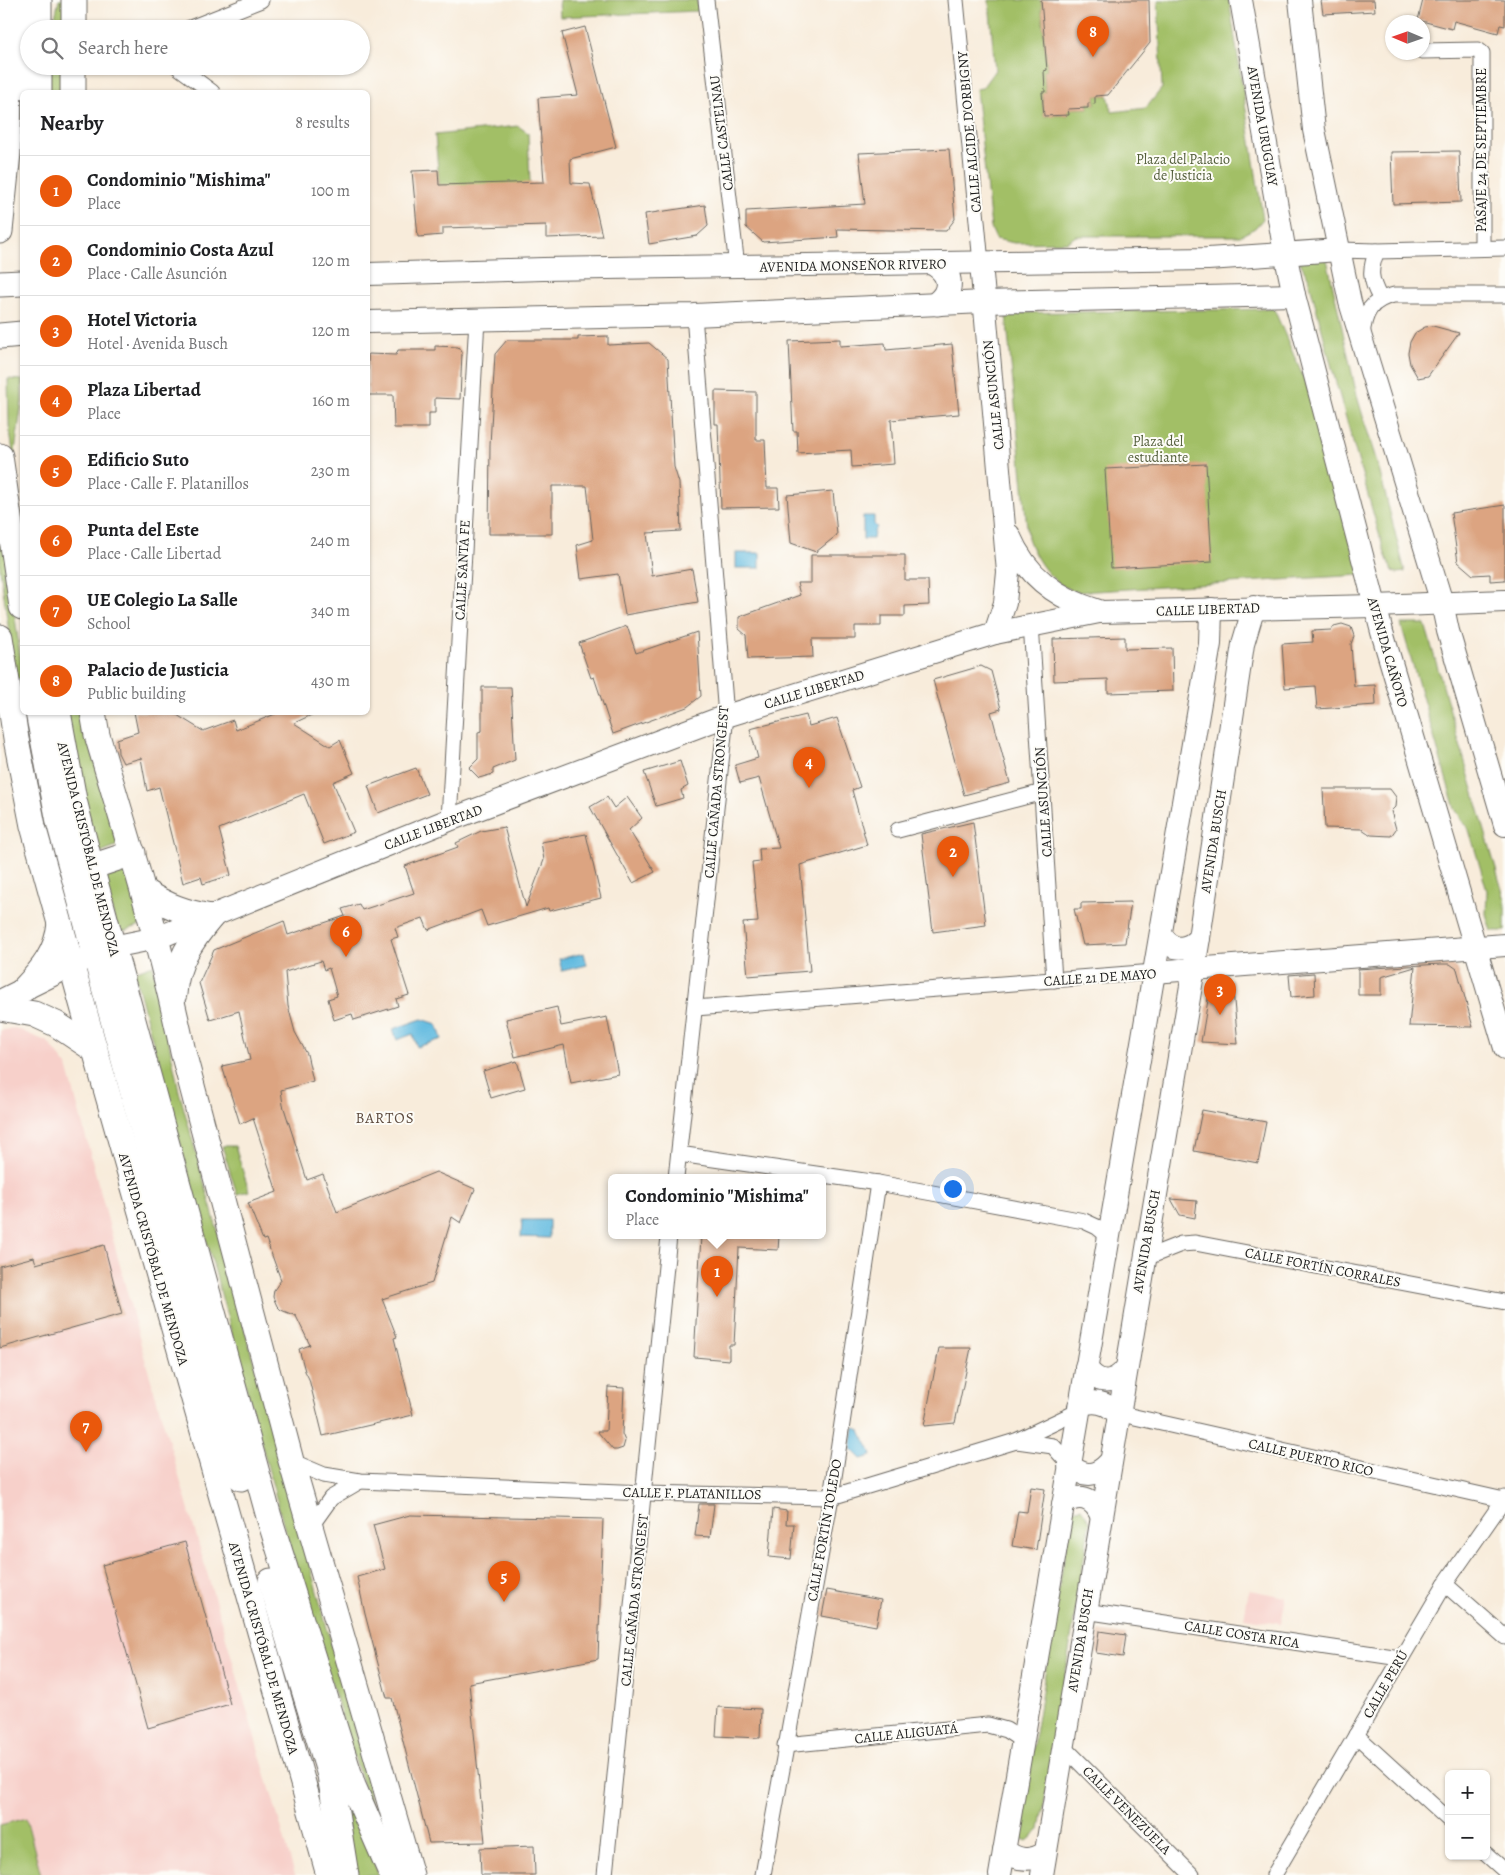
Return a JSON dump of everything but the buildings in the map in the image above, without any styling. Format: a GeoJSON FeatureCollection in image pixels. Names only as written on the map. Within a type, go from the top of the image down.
{"type":"FeatureCollection","features":[{"type":"Feature","properties":{"kind":"main road"},"geometry":{"type":"LineString","coordinates":[[10,0],[29,13]]}},
{"type":"Feature","properties":{"kind":"main road"},"geometry":{"type":"LineString","coordinates":[[74,0],[74,20]]}},
{"type":"Feature","properties":{"kind":"main road","name":"AVENIDA URUGUAY"},"geometry":{"type":"LineString","coordinates":[[1241,0],[1285,252]]}},
{"type":"Feature","properties":{"kind":"main road"},"geometry":{"type":"LineString","coordinates":[[1300,0],[1314,130],[1339,250],[1361,340],[1442,603],[1448,630],[1505,825]]}},
{"type":"Feature","properties":{"kind":"main road"},"geometry":{"type":"LineString","coordinates":[[0,231],[4,163],[20,67]]}},
{"type":"Feature","properties":{"kind":"main road"},"geometry":{"type":"LineString","coordinates":[[39,75],[39,90]]}},
{"type":"Feature","properties":{"kind":"main road"},"geometry":{"type":"LineString","coordinates":[[73,75],[73,90]]}},
{"type":"Feature","properties":{"kind":"main road","name":"AVENIDA MONSEÑOR RIVERO"},"geometry":{"type":"LineString","coordinates":[[370,274],[543,268],[937,265],[1208,259],[1285,252],[1339,250]]}},
{"type":"Feature","properties":{"kind":"main road","name":"AVENIDA CAÑOTO"},"geometry":{"type":"LineString","coordinates":[[1285,252],[1294,295],[1375,606],[1505,1048]]}},
{"type":"Feature","properties":{"kind":"main road","name":"CALLE ASUNCIÓN"},"geometry":{"type":"LineString","coordinates":[[981,263],[1006,527],[1008,593],[995,633]]}},
{"type":"Feature","properties":{"kind":"main road"},"geometry":{"type":"LineString","coordinates":[[937,265],[946,274],[949,287],[947,293],[938,303]]}},
{"type":"Feature","properties":{"kind":"main road"},"geometry":{"type":"LineString","coordinates":[[0,284],[20,283]]}},
{"type":"Feature","properties":{"kind":"main road"},"geometry":{"type":"LineString","coordinates":[[370,322],[694,315],[938,303],[1294,295]]}},
{"type":"Feature","properties":{"kind":"main road"},"geometry":{"type":"LineString","coordinates":[[0,336],[20,334]]}},
{"type":"Feature","properties":{"kind":"main road"},"geometry":{"type":"LineString","coordinates":[[0,456],[20,593]]}},
{"type":"Feature","properties":{"kind":"main road","name":"CALLE ASUNCIÓN"},"geometry":{"type":"LineString","coordinates":[[1006,527],[1022,560],[1046,587],[1078,605],[1099,612]]}},
{"type":"Feature","properties":{"kind":"main road","name":"CALLE LIBERTAD"},"geometry":{"type":"LineString","coordinates":[[7,997],[211,917],[449,820],[726,716],[995,633],[1031,624],[1099,612],[1505,601]]}},
{"type":"Feature","properties":{"kind":"main road","name":"AVENIDA BUSCH"},"geometry":{"type":"LineString","coordinates":[[1042,1875],[1117,1413],[1193,970],[1243,644],[1254,607]]}},
{"type":"Feature","properties":{"kind":"main road"},"geometry":{"type":"LineString","coordinates":[[1000,1875],[1210,644],[1211,609]]}},
{"type":"Feature","properties":{"kind":"main road","name":"AVENIDA CRISTÓBAL DE MENDOZA"},"geometry":{"type":"LineString","coordinates":[[0,637],[16,739],[33,826],[60,919],[94,1050],[329,1875]]}},
{"type":"Feature","properties":{"kind":"main road"},"geometry":{"type":"LineString","coordinates":[[1210,644],[1216,640],[1230,638],[1243,644]]}},
{"type":"Feature","properties":{"kind":"main road","name":"AVENIDA CRISTÓBAL DE MENDOZA"},"geometry":{"type":"LineString","coordinates":[[39,715],[57,813],[106,958],[269,1517],[353,1786],[392,1875]]}},
{"type":"Feature","properties":{"kind":"main road","name":"AVENIDA CRISTÓBAL DE MENDOZA"},"geometry":{"type":"LineString","coordinates":[[59,715],[74,800],[91,867],[106,958],[251,1513],[330,1776],[346,1875]]}},
{"type":"Feature","properties":{"kind":"main road"},"geometry":{"type":"LineString","coordinates":[[94,715],[145,892],[173,1002],[183,1052],[291,1461],[411,1875]]}},
{"type":"Feature","properties":{"kind":"main road"},"geometry":{"type":"LineString","coordinates":[[91,867],[133,853]]}},
{"type":"Feature","properties":{"kind":"main road"},"geometry":{"type":"LineString","coordinates":[[145,892],[167,906],[211,917],[185,950],[175,981],[173,1002]]}},
{"type":"Feature","properties":{"kind":"main road"},"geometry":{"type":"LineString","coordinates":[[60,919],[58,939],[46,965],[7,997],[34,1014],[56,1024],[94,1050]]}},
{"type":"Feature","properties":{"kind":"main road"},"geometry":{"type":"LineString","coordinates":[[1161,934],[1171,946],[1178,948],[1193,944],[1198,938]]}},
{"type":"Feature","properties":{"kind":"main road","name":"CALLE 21 DE MAYO"},"geometry":{"type":"LineString","coordinates":[[1154,972],[1505,945]]}},
{"type":"Feature","properties":{"kind":"main road"},"geometry":{"type":"LineString","coordinates":[[1086,1367],[1091,1376],[1100,1380],[1110,1381],[1119,1377],[1125,1370]]}},
{"type":"Feature","properties":{"kind":"main road"},"geometry":{"type":"LineString","coordinates":[[1078,1409],[1085,1403],[1099,1402],[1106,1404],[1117,1413]]}},
{"type":"Feature","properties":{"kind":"main road"},"geometry":{"type":"LineString","coordinates":[[1069,1464],[1078,1473],[1089,1475],[1101,1472],[1109,1463]]}},
{"type":"Feature","properties":{"kind":"main road"},"geometry":{"type":"LineString","coordinates":[[1062,1504],[1071,1498],[1089,1499],[1097,1506],[1101,1515]]}},
{"type":"Feature","properties":{"kind":"main road"},"geometry":{"type":"LineString","coordinates":[[1004,1850],[1013,1857],[1024,1860],[1036,1859],[1045,1853]]}},
{"type":"Feature","properties":{"kind":"street"},"geometry":{"type":"LineString","coordinates":[[211,20],[261,0]]}},
{"type":"Feature","properties":{"kind":"street","name":"CALLE CASTELNAU"},"geometry":{"type":"LineString","coordinates":[[706,0],[737,267]]}},
{"type":"Feature","properties":{"kind":"street","name":"CALLE ALCIDE D'ORBIGNY"},"geometry":{"type":"LineString","coordinates":[[956,0],[981,263]]}},
{"type":"Feature","properties":{"kind":"street","name":"PASAJE 24 DE SEPTIEMBRE"},"geometry":{"type":"LineString","coordinates":[[1430,51],[1478,50],[1482,53],[1482,248]]}},
{"type":"Feature","properties":{"kind":"street"},"geometry":{"type":"LineString","coordinates":[[25,90],[26,75]]}},
{"type":"Feature","properties":{"kind":"street"},"geometry":{"type":"LineString","coordinates":[[31,75],[31,90]]}},
{"type":"Feature","properties":{"kind":"street"},"geometry":{"type":"LineString","coordinates":[[189,75],[209,90]]}},
{"type":"Feature","properties":{"kind":"street"},"geometry":{"type":"LineString","coordinates":[[1339,250],[1505,248]]}},
{"type":"Feature","properties":{"kind":"street"},"geometry":{"type":"LineString","coordinates":[[1377,251],[1370,268],[1371,279],[1380,298]]}},
{"type":"Feature","properties":{"kind":"street"},"geometry":{"type":"LineString","coordinates":[[1361,340],[1363,322],[1371,307],[1380,298],[1394,295],[1505,295]]}},
{"type":"Feature","properties":{"kind":"street","name":"CALLE CAÑADA STRONGEST"},"geometry":{"type":"LineString","coordinates":[[676,1174],[726,716],[694,315]]}},
{"type":"Feature","properties":{"kind":"street","name":"CALLE SANTA FE"},"geometry":{"type":"LineString","coordinates":[[449,820],[477,319]]}},
{"type":"Feature","properties":{"kind":"street","name":"CALLE ASUNCIÓN"},"geometry":{"type":"LineString","coordinates":[[1031,624],[1054,980]]}},
{"type":"Feature","properties":{"kind":"street"},"geometry":{"type":"LineString","coordinates":[[898,830],[1043,792]]}},
{"type":"Feature","properties":{"kind":"street","name":"CALLE 21 DE MAYO"},"geometry":{"type":"LineString","coordinates":[[695,1008],[1154,972]]}},
{"type":"Feature","properties":{"kind":"street"},"geometry":{"type":"LineString","coordinates":[[679,1154],[816,1174]]}},
{"type":"Feature","properties":{"kind":"street"},"geometry":{"type":"LineString","coordinates":[[826,1175],[878,1183],[1084,1221],[1097,1227],[1108,1236]]}},
{"type":"Feature","properties":{"kind":"street","name":"CALLE FORTÍN TOLEDO"},"geometry":{"type":"LineString","coordinates":[[763,1875],[831,1497],[878,1183]]}},
{"type":"Feature","properties":{"kind":"street","name":"CALLE CAÑADA STRONGEST"},"geometry":{"type":"LineString","coordinates":[[605,1875],[645,1493],[669,1239]]}},
{"type":"Feature","properties":{"kind":"street","name":"CALLE FORTÍN CORRALES"},"geometry":{"type":"LineString","coordinates":[[1143,1259],[1181,1244],[1195,1243],[1505,1302]]}},
{"type":"Feature","properties":{"kind":"street","name":"CALLE F. PLATANILLOS"},"geometry":{"type":"LineString","coordinates":[[291,1461],[324,1476],[360,1481],[645,1493],[831,1497],[1016,1441],[1078,1409]]}},
{"type":"Feature","properties":{"kind":"street","name":"CALLE PUERTO RICO"},"geometry":{"type":"LineString","coordinates":[[1117,1413],[1505,1499]]}},
{"type":"Feature","properties":{"kind":"street","name":"CALLE F. PLATANILLOS"},"geometry":{"type":"LineString","coordinates":[[1016,1441],[1052,1446],[1069,1464]]}},
{"type":"Feature","properties":{"kind":"street"},"geometry":{"type":"LineString","coordinates":[[311,1526],[331,1498],[360,1481]]}},
{"type":"Feature","properties":{"kind":"street","name":"CALLE PERÚ"},"geometry":{"type":"LineString","coordinates":[[1274,1875],[1445,1584],[1505,1499]]}},
{"type":"Feature","properties":{"kind":"street"},"geometry":{"type":"LineString","coordinates":[[1445,1584],[1505,1637]]}},
{"type":"Feature","properties":{"kind":"street","name":"CALLE COSTA RICA"},"geometry":{"type":"LineString","coordinates":[[1085,1611],[1400,1658]]}},
{"type":"Feature","properties":{"kind":"street","name":"CALLE ALIGUATÁ"},"geometry":{"type":"LineString","coordinates":[[785,1745],[988,1725],[1006,1730],[1023,1741]]}},
{"type":"Feature","properties":{"kind":"street"},"geometry":{"type":"LineString","coordinates":[[1356,1735],[1445,1816]]}},
{"type":"Feature","properties":{"kind":"street","name":"CALLE VENEZUELA"},"geometry":{"type":"LineString","coordinates":[[1063,1746],[1192,1875]]}},
{"type":"Feature","properties":{"kind":"street"},"geometry":{"type":"LineString","coordinates":[[1490,1858],[1505,1871]]}},
{"type":"Feature","properties":{"kind":"shaded area"},"geometry":{"type":"Polygon","coordinates":[[[15,1028],[48,1042],[67,1066],[144,1356],[295,1875],[0,1875],[0,1031],[15,1028]]]}},
{"type":"Feature","properties":{"kind":"shaded area"},"geometry":{"type":"Polygon","coordinates":[[[1249,1590],[1286,1597],[1281,1624],[1244,1618],[1249,1590]]]}},
{"type":"Feature","properties":{"kind":"green space"},"geometry":{"type":"Polygon","coordinates":[[[59,0],[65,0],[65,20],[54,20],[59,0]]]}},
{"type":"Feature","properties":{"kind":"green space"},"geometry":{"type":"Polygon","coordinates":[[[559,0],[697,0],[698,11],[560,17],[559,0]]]}},
{"type":"Feature","properties":{"kind":"green space","name":"Plaza del Palacio de Justicia"},"geometry":{"type":"Polygon","coordinates":[[[989,0],[1041,0],[1047,70],[1044,71],[1045,92],[1042,93],[1044,116],[1068,115],[1068,109],[1088,108],[1088,103],[1095,104],[1095,96],[1108,95],[1112,112],[1146,108],[1162,88],[1158,0],[1229,0],[1263,219],[1255,228],[1240,236],[1076,236],[1067,242],[1014,243],[996,239],[991,228],[976,89],[982,88],[995,70],[989,0]]]}},
{"type":"Feature","properties":{"kind":"green space"},"geometry":{"type":"Polygon","coordinates":[[[49,75],[65,75],[64,90],[49,90],[49,75]]]}},
{"type":"Feature","properties":{"kind":"green space"},"geometry":{"type":"Polygon","coordinates":[[[518,126],[528,133],[530,183],[443,227],[435,135],[518,126]]]}},
{"type":"Feature","properties":{"kind":"green space"},"geometry":{"type":"Polygon","coordinates":[[[1297,257],[1327,259],[1357,396],[1380,473],[1405,572],[1397,573],[1392,571],[1384,551],[1308,277],[1297,257]]]}},
{"type":"Feature","properties":{"kind":"green space","name":"Plaza del estudiante"},"geometry":{"type":"Polygon","coordinates":[[[1274,309],[1307,386],[1362,575],[1079,592],[1062,585],[1054,579],[1041,564],[1028,538],[1006,313],[1274,309]]]}},
{"type":"Feature","properties":{"kind":"green space"},"geometry":{"type":"Polygon","coordinates":[[[8,379],[20,380],[20,416],[14,458],[9,426],[8,379]]]}},
{"type":"Feature","properties":{"kind":"green space"},"geometry":{"type":"Polygon","coordinates":[[[0,503],[20,655],[20,698],[11,647],[0,568],[0,503]]]}},
{"type":"Feature","properties":{"kind":"green space"},"geometry":{"type":"Polygon","coordinates":[[[1401,624],[1425,624],[1505,900],[1505,931],[1491,931],[1486,914],[1487,891],[1476,853],[1469,830],[1455,809],[1401,624]]]}},
{"type":"Feature","properties":{"kind":"green space"},"geometry":{"type":"Polygon","coordinates":[[[24,715],[29,715],[85,945],[77,947],[43,827],[24,715]]]}},
{"type":"Feature","properties":{"kind":"green space"},"geometry":{"type":"Polygon","coordinates":[[[66,715],[82,715],[117,840],[116,846],[101,852],[95,846],[66,715]]]}},
{"type":"Feature","properties":{"kind":"green space"},"geometry":{"type":"Polygon","coordinates":[[[126,864],[144,924],[118,933],[102,873],[109,874],[115,872],[126,864]]]}},
{"type":"Feature","properties":{"kind":"green space"},"geometry":{"type":"Polygon","coordinates":[[[153,965],[179,1091],[367,1773],[370,1809],[284,1527],[134,972],[153,965]]]}},
{"type":"Feature","properties":{"kind":"green space"},"geometry":{"type":"Polygon","coordinates":[[[222,1146],[235,1146],[249,1191],[237,1194],[222,1146]]]}},
{"type":"Feature","properties":{"kind":"green space"},"geometry":{"type":"Polygon","coordinates":[[[1081,1508],[1090,1521],[1040,1830],[1027,1841],[1018,1837],[1072,1510],[1081,1508]]]}},
{"type":"Feature","properties":{"kind":"green space"},"geometry":{"type":"Polygon","coordinates":[[[335,1773],[379,1875],[354,1875],[335,1773]]]}},
{"type":"Feature","properties":{"kind":"green space"},"geometry":{"type":"Polygon","coordinates":[[[26,1818],[41,1875],[0,1875],[0,1825],[26,1818]]]}},
{"type":"Feature","properties":{"kind":"water"},"geometry":{"type":"Polygon","coordinates":[[[863,516],[874,516],[874,524],[877,527],[873,539],[863,539],[863,516]]]}},
{"type":"Feature","properties":{"kind":"water"},"geometry":{"type":"Polygon","coordinates":[[[736,553],[760,553],[760,568],[736,568],[736,553]]]}},
{"type":"Feature","properties":{"kind":"water"},"geometry":{"type":"Polygon","coordinates":[[[584,953],[587,965],[562,971],[559,959],[584,953]]]}},
{"type":"Feature","properties":{"kind":"water"},"geometry":{"type":"Polygon","coordinates":[[[422,1019],[437,1024],[442,1039],[417,1047],[413,1034],[397,1040],[393,1029],[422,1019]]]}},
{"type":"Feature","properties":{"kind":"water"},"geometry":{"type":"Polygon","coordinates":[[[522,1220],[549,1220],[549,1238],[521,1237],[522,1220]]]}},
{"type":"Feature","properties":{"kind":"water"},"geometry":{"type":"Polygon","coordinates":[[[854,1427],[860,1430],[872,1456],[861,1459],[851,1449],[854,1427]]]}},
{"type":"Feature","properties":{"kind":"place","name":"Palacio de Justicia"},"geometry":{"type":"Point","coordinates":[1093,57]}},
{"type":"Feature","properties":{"kind":"place","name":"Plaza Libertad"},"geometry":{"type":"Point","coordinates":[809,788]}},
{"type":"Feature","properties":{"kind":"place","name":"Condominio Costa Azul"},"geometry":{"type":"Point","coordinates":[953,877]}},
{"type":"Feature","properties":{"kind":"place","name":"Punta del Este"},"geometry":{"type":"Point","coordinates":[346,957]}},
{"type":"Feature","properties":{"kind":"place","name":"Hotel Victoria"},"geometry":{"type":"Point","coordinates":[1220,1015]}},
{"type":"Feature","properties":{"kind":"place","name":"Condominio \"Mishima\""},"geometry":{"type":"Point","coordinates":[717,1297]}},
{"type":"Feature","properties":{"kind":"place","name":"UE Colegio La Salle"},"geometry":{"type":"Point","coordinates":[86,1452]}},
{"type":"Feature","properties":{"kind":"place","name":"Edificio Suto"},"geometry":{"type":"Point","coordinates":[504,1602]}},
{"type":"Feature","properties":{"kind":"district","name":"BARTOS"},"geometry":{"type":"Point","coordinates":[385,1118]}}]}
